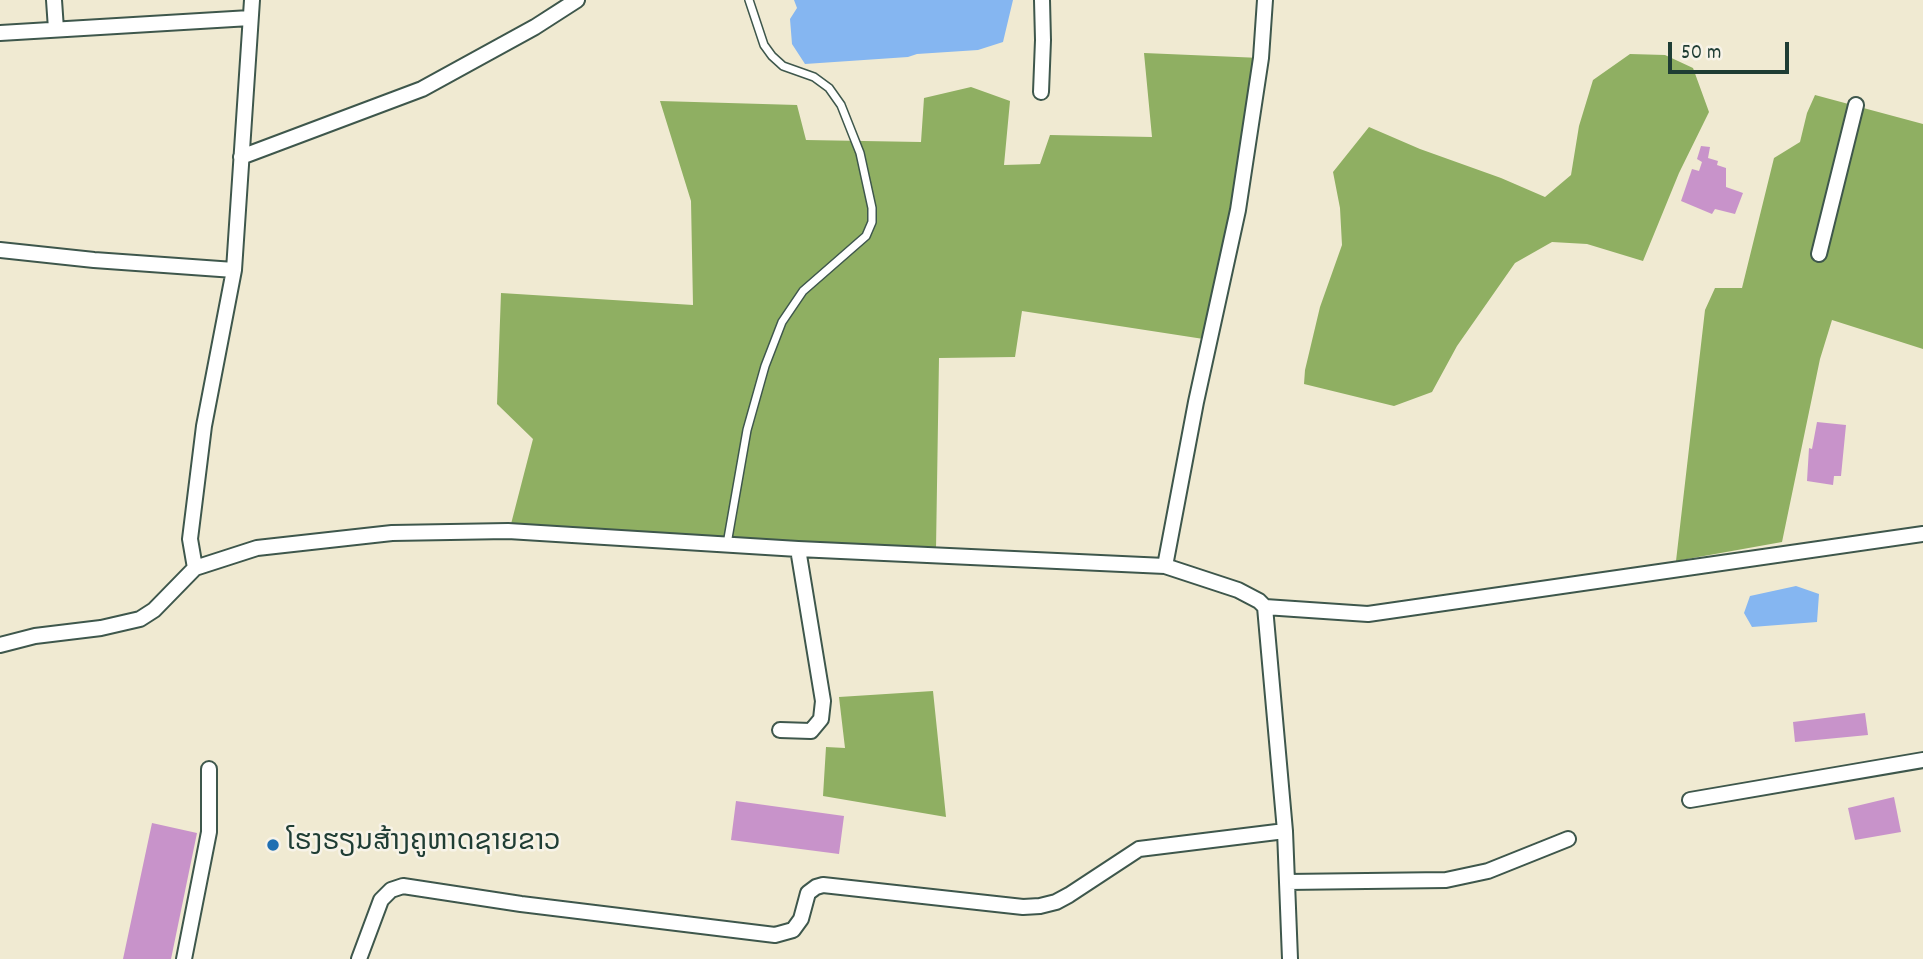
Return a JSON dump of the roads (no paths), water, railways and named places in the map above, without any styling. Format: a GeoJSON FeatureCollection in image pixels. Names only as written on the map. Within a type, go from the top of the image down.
{"type":"FeatureCollection","features":[{"type":"Feature","properties":{"kind":"street"},"geometry":{"type":"LineString","coordinates":[[54,0],[56,29]]}},
{"type":"Feature","properties":{"kind":"street"},"geometry":{"type":"LineString","coordinates":[[195,568],[190,539],[204,426],[234,270],[252,0]]}},
{"type":"Feature","properties":{"kind":"street"},"geometry":{"type":"LineString","coordinates":[[240,157],[422,89],[535,27],[578,0]]}},
{"type":"Feature","properties":{"kind":"street"},"geometry":{"type":"LineString","coordinates":[[1041,92],[1042,0]]}},
{"type":"Feature","properties":{"kind":"street"},"geometry":{"type":"LineString","coordinates":[[1165,566],[1196,402],[1238,211],[1261,58],[1265,0]]}},
{"type":"Feature","properties":{"kind":"street"},"geometry":{"type":"LineString","coordinates":[[0,33],[250,18]]}},
{"type":"Feature","properties":{"kind":"street"},"geometry":{"type":"LineString","coordinates":[[1819,254],[1856,106]]}},
{"type":"Feature","properties":{"kind":"street"},"geometry":{"type":"LineString","coordinates":[[0,250],[234,270]]}},
{"type":"Feature","properties":{"kind":"street"},"geometry":{"type":"LineString","coordinates":[[0,645],[35,636],[101,628],[140,619],[154,610],[195,568],[257,548],[391,533],[508,531],[798,549],[1165,566],[1238,590],[1265,607],[1285,831],[1290,959]]}},
{"type":"Feature","properties":{"kind":"street"},"geometry":{"type":"LineString","coordinates":[[1265,607],[1368,614],[1923,534]]}},
{"type":"Feature","properties":{"kind":"street"},"geometry":{"type":"LineString","coordinates":[[780,730],[811,731],[821,719],[823,701],[798,549]]}},
{"type":"Feature","properties":{"kind":"street"},"geometry":{"type":"LineString","coordinates":[[1689,800],[1923,760]]}},
{"type":"Feature","properties":{"kind":"street"},"geometry":{"type":"LineString","coordinates":[[184,959],[209,832],[209,769]]}},
{"type":"Feature","properties":{"kind":"street"},"geometry":{"type":"LineString","coordinates":[[359,959],[385,894],[402,886],[521,904],[775,935],[786,934],[798,925],[805,898],[811,890],[823,885],[1023,907],[1040,906],[1069,895],[1139,849],[1285,831]]}},
{"type":"Feature","properties":{"kind":"street"},"geometry":{"type":"LineString","coordinates":[[1287,882],[1446,880],[1488,871],[1568,839]]}},
{"type":"Feature","properties":{"kind":"lane"},"geometry":{"type":"LineString","coordinates":[[727,544],[747,430],[765,366],[782,322],[803,291],[866,236],[872,222],[872,208],[860,153],[841,106],[829,88],[814,77],[783,65],[772,57],[764,45],[749,0]]}},
{"type":"Feature","properties":{"kind":"water"},"geometry":{"type":"Polygon","coordinates":[[[794,0],[1013,0],[1003,42],[978,50],[805,64],[792,44],[790,19],[797,8],[794,0]]]}},
{"type":"Feature","properties":{"kind":"water"},"geometry":{"type":"Polygon","coordinates":[[[1796,586],[1819,594],[1817,622],[1752,627],[1744,613],[1750,596],[1796,586]]]}},
{"type":"Feature","properties":{"kind":"place","name":"ໂຮງຮຽນສ້າງຄູຫາດຊາຍຂາວ"},"geometry":{"type":"Point","coordinates":[273,845]}}]}
